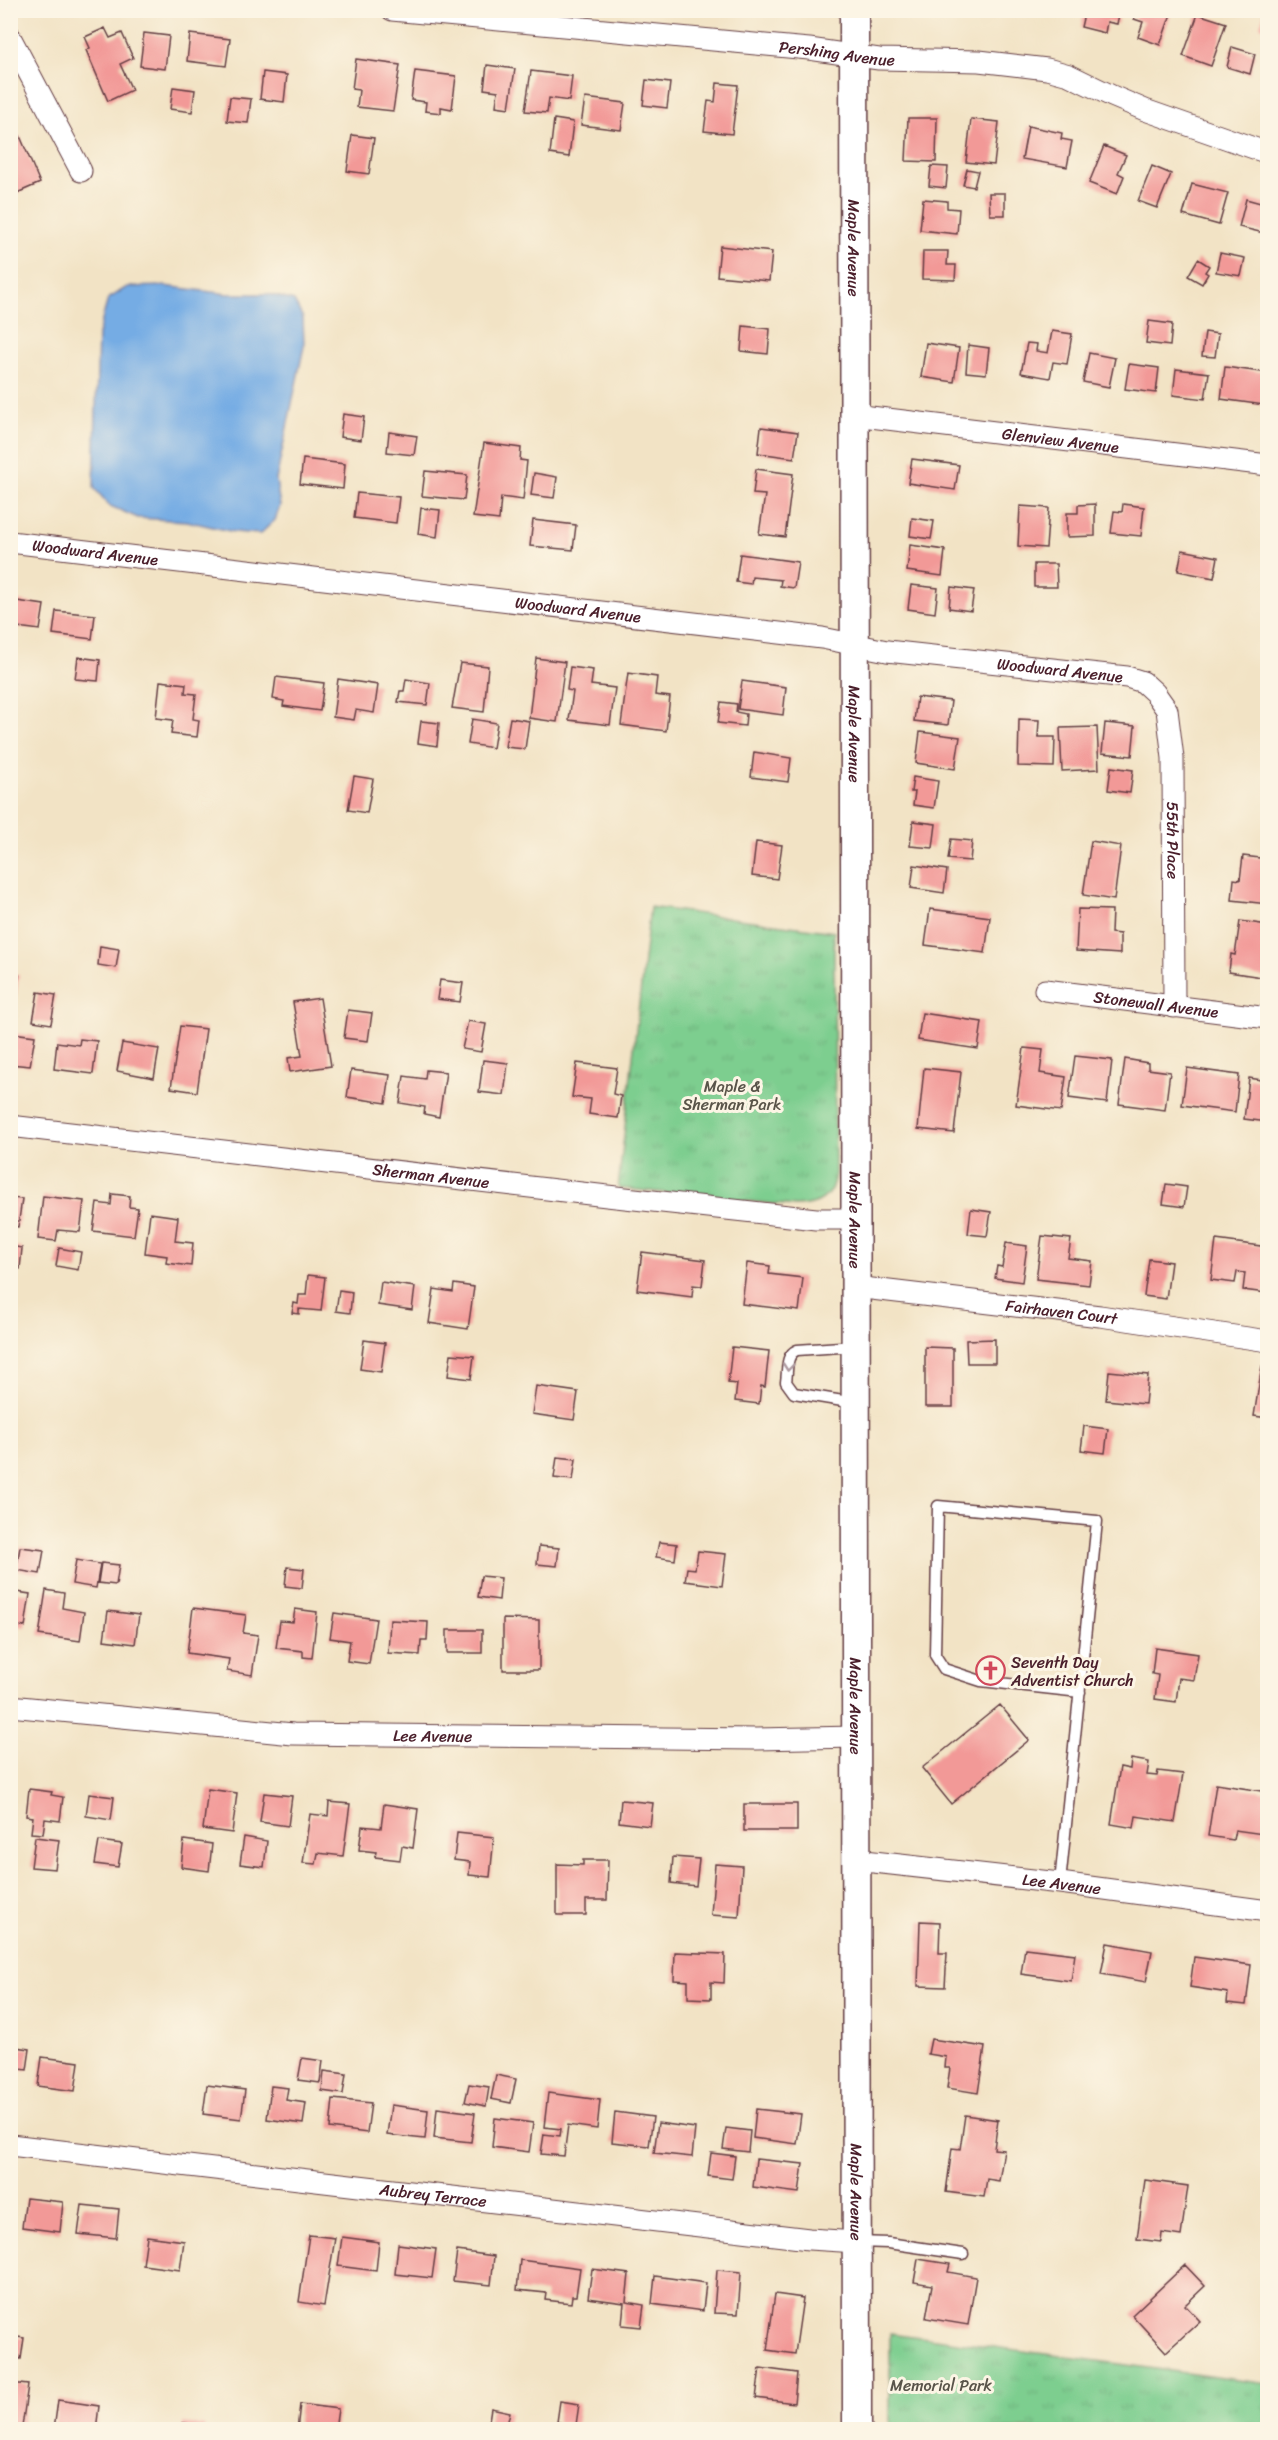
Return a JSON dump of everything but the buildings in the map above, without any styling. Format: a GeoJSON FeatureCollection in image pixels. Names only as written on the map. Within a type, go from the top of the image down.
{"type":"FeatureCollection","features":[{"type":"Feature","properties":{"kind":"main road","name":"Maple Avenue"},"geometry":{"type":"LineString","coordinates":[[854,10],[857,2430]]}},
{"type":"Feature","properties":{"kind":"street","name":"Pershing Avenue"},"geometry":{"type":"LineString","coordinates":[[392,10],[809,49],[879,59],[979,61],[1047,69],[1069,75],[1145,110],[1268,153]]}},
{"type":"Feature","properties":{"kind":"street"},"geometry":{"type":"LineString","coordinates":[[10,37],[81,171]]}},
{"type":"Feature","properties":{"kind":"street","name":"Glenview Avenue"},"geometry":{"type":"LineString","coordinates":[[854,415],[1268,465]]}},
{"type":"Feature","properties":{"kind":"street","name":"Woodward Avenue"},"geometry":{"type":"LineString","coordinates":[[10,542],[822,638],[898,652],[1127,676],[1143,682]]}},
{"type":"Feature","properties":{"kind":"street","name":"55th Place"},"geometry":{"type":"LineString","coordinates":[[1143,682],[1155,693],[1167,710],[1173,758],[1174,1007]]}},
{"type":"Feature","properties":{"kind":"street","name":"Stonewall Avenue"},"geometry":{"type":"LineString","coordinates":[[1045,990],[1268,1018]]}},
{"type":"Feature","properties":{"kind":"street","name":"Sherman Avenue"},"geometry":{"type":"LineString","coordinates":[[10,1126],[630,1199],[816,1219],[855,1219]]}},
{"type":"Feature","properties":{"kind":"street","name":"Fairhaven Court"},"geometry":{"type":"LineString","coordinates":[[855,1287],[1100,1316],[1268,1341]]}},
{"type":"Feature","properties":{"kind":"street","name":"Lee Avenue"},"geometry":{"type":"LineString","coordinates":[[10,1706],[303,1735],[756,1739],[856,1737]]}},
{"type":"Feature","properties":{"kind":"street","name":"Lee Avenue"},"geometry":{"type":"LineString","coordinates":[[856,1860],[1060,1883],[1268,1911]]}},
{"type":"Feature","properties":{"kind":"street","name":"Aubrey Terrace"},"geometry":{"type":"LineString","coordinates":[[10,2145],[809,2239],[857,2242]]}},
{"type":"Feature","properties":{"kind":"lane"},"geometry":{"type":"LineString","coordinates":[[855,1346],[792,1352],[789,1357],[786,1382],[794,1393],[855,1403]]}},
{"type":"Feature","properties":{"kind":"lane"},"geometry":{"type":"LineString","coordinates":[[1060,1883],[1080,1692],[1097,1521],[938,1506],[935,1655],[944,1669],[981,1681],[1080,1692]]}},
{"type":"Feature","properties":{"kind":"lane"},"geometry":{"type":"LineString","coordinates":[[857,2242],[888,2243],[963,2254]]}},
{"type":"Feature","properties":{"kind":"green space","name":"Maple & Sherman Park"},"geometry":{"type":"Polygon","coordinates":[[[650,907],[834,932],[835,1173],[831,1189],[823,1199],[803,1206],[795,1206],[618,1188],[650,907]]]}},
{"type":"Feature","properties":{"kind":"green space","name":"Memorial Park"},"geometry":{"type":"Polygon","coordinates":[[[890,2333],[1267,2384],[1267,2429],[890,2429],[890,2333]]]}},
{"type":"Feature","properties":{"kind":"water"},"geometry":{"type":"Polygon","coordinates":[[[164,286],[228,294],[269,294],[294,301],[303,318],[304,346],[276,480],[280,506],[275,520],[260,534],[234,532],[187,521],[138,518],[110,506],[94,488],[98,334],[108,299],[127,287],[164,286]]]}},
{"type":"Feature","properties":{"kind":"place","name":"Seventh Day Adventist Church"},"geometry":{"type":"Point","coordinates":[990,1671]}}]}
